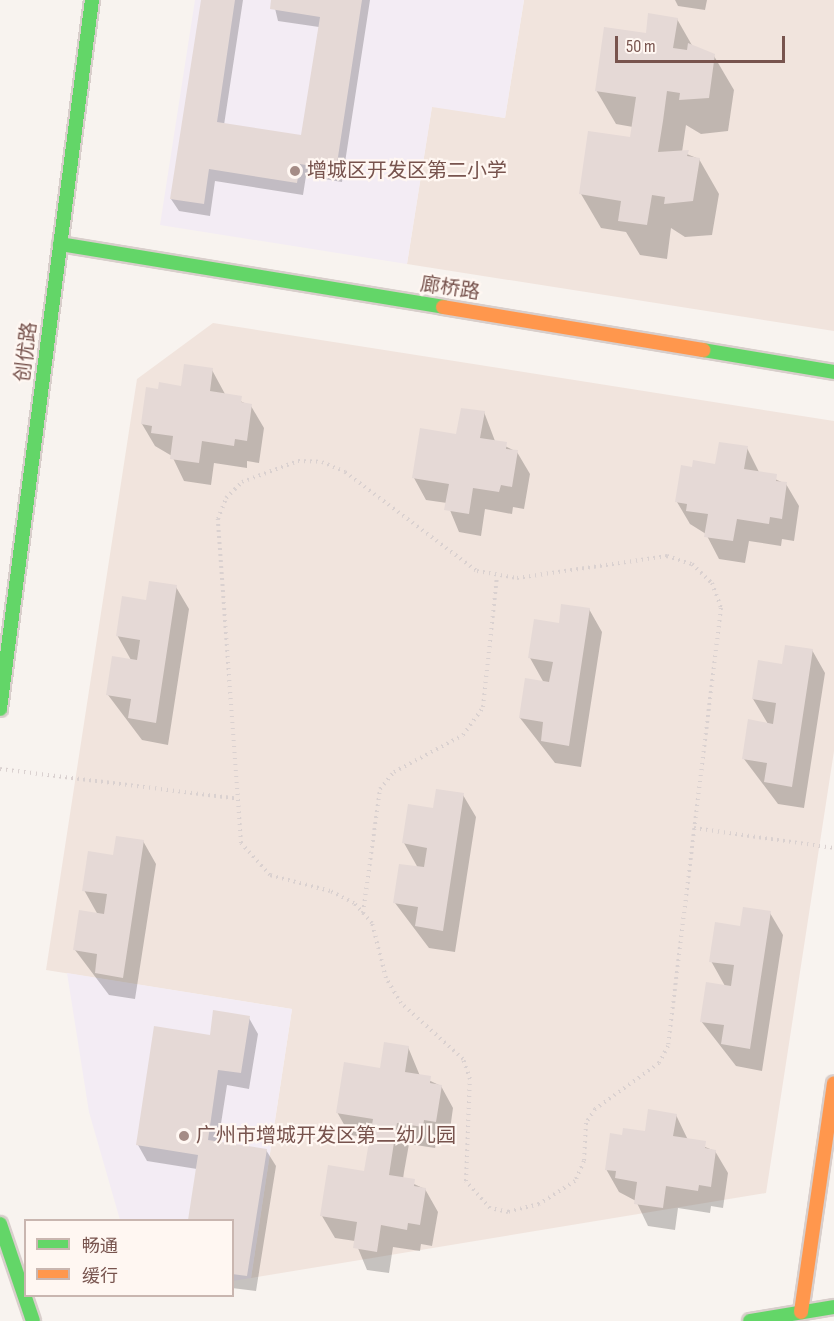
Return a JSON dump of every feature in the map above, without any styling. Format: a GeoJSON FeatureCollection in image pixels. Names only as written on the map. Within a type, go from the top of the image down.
{"type":"FeatureCollection","features":[{"type":"Feature","properties":{"kind":"street","name":"创优路"},"geometry":{"type":"LineString","coordinates":[[0,709],[92,0]]}},
{"type":"Feature","properties":{"kind":"street","name":"廊桥路"},"geometry":{"type":"LineString","coordinates":[[60,244],[834,372]]}},
{"type":"Feature","properties":{"kind":"street"},"geometry":{"type":"LineString","coordinates":[[801,1312],[834,1083]]}},
{"type":"Feature","properties":{"kind":"street"},"geometry":{"type":"LineString","coordinates":[[0,1224],[24,1295]]}},
{"type":"Feature","properties":{"kind":"street"},"geometry":{"type":"LineString","coordinates":[[25,1297],[33,1321]]}},
{"type":"Feature","properties":{"kind":"street"},"geometry":{"type":"LineString","coordinates":[[750,1321],[834,1307]]}},
{"type":"Feature","properties":{"kind":"path"},"geometry":{"type":"LineString","coordinates":[[298,461],[322,462],[477,571],[497,577],[667,556],[692,564],[712,583],[721,608],[668,1046],[659,1063],[595,1109],[586,1123],[584,1161],[575,1181],[559,1196],[508,1212],[490,1208],[466,1181],[470,1079],[463,1059],[401,1003],[386,978],[372,923],[363,913],[330,891],[270,875],[253,862],[241,843],[234,798],[218,519],[226,498],[242,482],[298,461]]}},
{"type":"Feature","properties":{"kind":"path"},"geometry":{"type":"LineString","coordinates":[[363,913],[380,789],[394,772],[463,735],[483,707],[497,577]]}},
{"type":"Feature","properties":{"kind":"path"},"geometry":{"type":"LineString","coordinates":[[0,769],[234,798]]}},
{"type":"Feature","properties":{"kind":"path"},"geometry":{"type":"LineString","coordinates":[[694,828],[834,848]]}},
{"type":"Feature","properties":{"kind":"shaded area","name":"增城区开发区第二小学"},"geometry":{"type":"Polygon","coordinates":[[[195,0],[524,0],[505,118],[432,107],[407,264],[160,225],[195,0]]]}},
{"type":"Feature","properties":{"kind":"shaded area"},"geometry":{"type":"Polygon","coordinates":[[[524,0],[834,0],[834,331],[407,264],[432,106],[505,118],[524,0]]]}},
{"type":"Feature","properties":{"kind":"shaded area"},"geometry":{"type":"Polygon","coordinates":[[[213,323],[834,421],[834,751],[766,1193],[251,1278],[292,1009],[46,970],[137,379],[213,323]]]}},
{"type":"Feature","properties":{"kind":"shaded area","name":"广州市增城开发区第二幼儿园"},"geometry":{"type":"Polygon","coordinates":[[[67,973],[292,1009],[251,1278],[234,1281],[234,1219],[120,1219],[89,1112],[67,973]]]}},
{"type":"Feature","properties":{"kind":"building"},"geometry":{"type":"Polygon","coordinates":[[[201,0],[235,0],[217,122],[301,135],[320,17],[270,9],[271,0],[362,0],[336,170],[300,164],[297,183],[209,169],[204,204],[170,199],[201,0]]]}},
{"type":"Feature","properties":{"kind":"building"},"geometry":{"type":"Polygon","coordinates":[[[648,13],[678,18],[673,48],[687,50],[688,43],[715,54],[709,98],[679,100],[680,93],[667,91],[658,152],[689,150],[687,156],[700,158],[693,201],[664,204],[665,197],[652,195],[647,225],[618,221],[621,201],[579,194],[588,131],[630,137],[636,97],[595,91],[604,27],[646,33],[648,13]]]}},
{"type":"Feature","properties":{"kind":"building"},"geometry":{"type":"Polygon","coordinates":[[[184,364],[213,368],[210,391],[242,396],[241,402],[252,404],[247,441],[235,439],[234,446],[202,441],[199,463],[170,459],[173,436],[151,433],[152,426],[141,424],[146,387],[158,389],[159,382],[181,386],[184,364]]]}},
{"type":"Feature","properties":{"kind":"building"},"geometry":{"type":"Polygon","coordinates":[[[461,408],[485,411],[480,438],[507,442],[506,449],[518,450],[512,487],[501,485],[499,492],[473,488],[469,514],[444,510],[449,484],[412,478],[420,428],[456,434],[461,408]]]}},
{"type":"Feature","properties":{"kind":"building"},"geometry":{"type":"Polygon","coordinates":[[[719,442],[748,446],[744,469],[777,474],[776,481],[787,482],[782,519],[770,517],[769,524],[737,519],[733,541],[704,537],[708,514],[686,511],[687,504],[675,502],[681,465],[692,467],[693,460],[715,464],[719,442]]]}},
{"type":"Feature","properties":{"kind":"building"},"geometry":{"type":"Polygon","coordinates":[[[149,581],[177,585],[156,723],[128,718],[131,699],[106,695],[112,656],[137,660],[140,640],[116,636],[122,596],[146,600],[149,581]]]}},
{"type":"Feature","properties":{"kind":"building"},"geometry":{"type":"Polygon","coordinates":[[[561,604],[590,608],[569,746],[541,741],[543,722],[519,718],[525,678],[549,682],[553,662],[528,658],[534,619],[559,623],[561,604]]]}},
{"type":"Feature","properties":{"kind":"building"},"geometry":{"type":"Polygon","coordinates":[[[785,645],[813,649],[792,787],[764,782],[767,763],[742,759],[748,719],[773,724],[776,703],[752,699],[758,660],[782,664],[785,645]]]}},
{"type":"Feature","properties":{"kind":"building"},"geometry":{"type":"Polygon","coordinates":[[[436,789],[464,793],[443,931],[415,926],[418,907],[393,903],[399,864],[424,867],[427,848],[402,843],[408,804],[433,808],[436,789]]]}},
{"type":"Feature","properties":{"kind":"building"},"geometry":{"type":"Polygon","coordinates":[[[116,836],[144,840],[123,978],[95,973],[97,954],[73,950],[79,910],[104,914],[107,894],[82,891],[88,851],[113,855],[116,836]]]}},
{"type":"Feature","properties":{"kind":"building"},"geometry":{"type":"Polygon","coordinates":[[[743,907],[771,911],[750,1049],[721,1044],[724,1025],[700,1022],[706,982],[731,986],[734,965],[709,962],[715,922],[740,926],[743,907]]]}},
{"type":"Feature","properties":{"kind":"building"},"geometry":{"type":"Polygon","coordinates":[[[213,1010],[250,1016],[241,1073],[218,1070],[208,1140],[267,1149],[247,1276],[234,1274],[234,1219],[188,1219],[198,1155],[136,1145],[154,1026],[210,1035],[213,1010]]]}},
{"type":"Feature","properties":{"kind":"building"},"geometry":{"type":"Polygon","coordinates":[[[384,1042],[409,1046],[405,1072],[431,1076],[430,1083],[442,1085],[436,1122],[424,1120],[423,1127],[397,1123],[389,1175],[415,1179],[414,1186],[426,1188],[420,1225],[408,1223],[407,1230],[381,1225],[377,1252],[353,1248],[357,1222],[320,1216],[328,1165],[364,1171],[373,1119],[336,1113],[344,1062],[380,1068],[384,1042]]]}},
{"type":"Feature","properties":{"kind":"building"},"geometry":{"type":"Polygon","coordinates":[[[648,1109],[677,1114],[673,1136],[706,1141],[705,1148],[716,1150],[711,1187],[699,1185],[698,1191],[666,1186],[663,1208],[634,1204],[637,1182],[615,1178],[616,1171],[605,1170],[610,1133],[622,1135],[623,1128],[645,1131],[648,1109]]]}},
{"type":"Feature","properties":{"kind":"traffic: fast"},"geometry":{"type":"LineString","coordinates":[[0,709],[92,0]]}},
{"type":"Feature","properties":{"kind":"traffic: fast"},"geometry":{"type":"LineString","coordinates":[[60,244],[443,307]]}},
{"type":"Feature","properties":{"kind":"traffic: fast"},"geometry":{"type":"LineString","coordinates":[[703,350],[834,372]]}},
{"type":"Feature","properties":{"kind":"traffic: fast"},"geometry":{"type":"LineString","coordinates":[[0,1224],[24,1295]]}},
{"type":"Feature","properties":{"kind":"traffic: fast"},"geometry":{"type":"LineString","coordinates":[[25,1297],[33,1321]]}},
{"type":"Feature","properties":{"kind":"traffic: fast"},"geometry":{"type":"LineString","coordinates":[[750,1321],[834,1307]]}},
{"type":"Feature","properties":{"kind":"traffic: slow"},"geometry":{"type":"LineString","coordinates":[[443,307],[703,350]]}},
{"type":"Feature","properties":{"kind":"traffic: slow"},"geometry":{"type":"LineString","coordinates":[[801,1312],[834,1083]]}},
{"type":"Feature","properties":{"kind":"place","name":"增城区开发区第二小学"},"geometry":{"type":"Point","coordinates":[295,171]}},
{"type":"Feature","properties":{"kind":"place","name":"广州市增城开发区第二幼儿园"},"geometry":{"type":"Point","coordinates":[184,1136]}}]}
